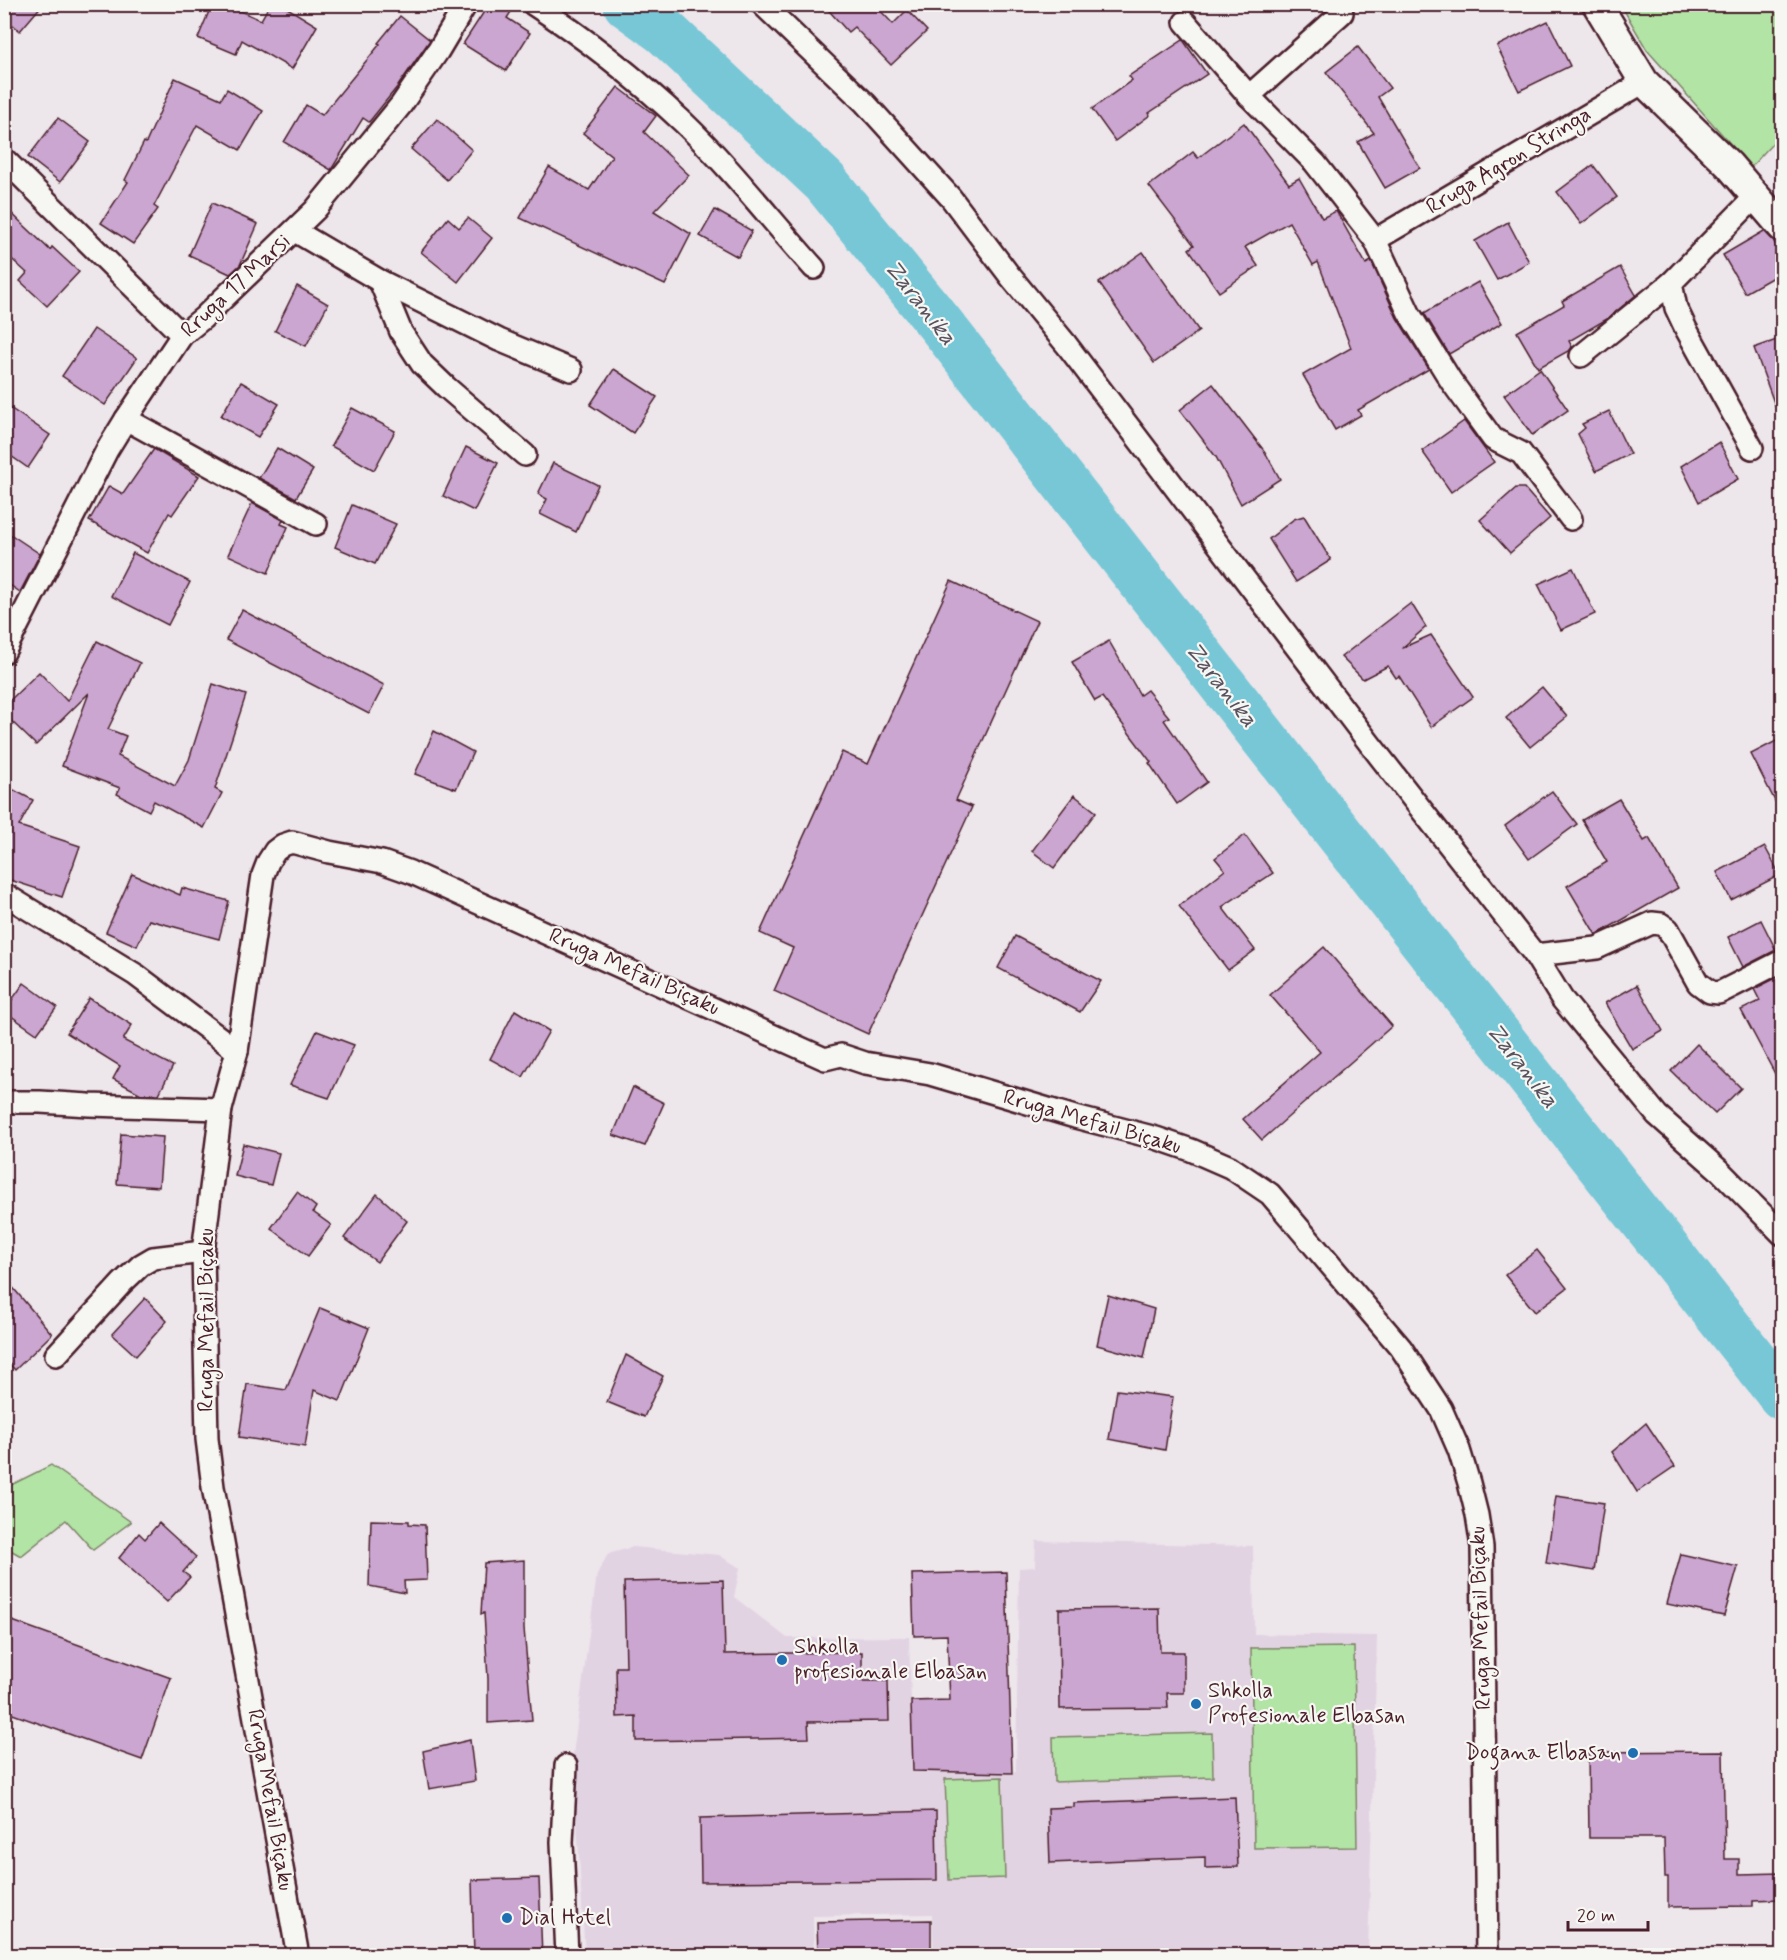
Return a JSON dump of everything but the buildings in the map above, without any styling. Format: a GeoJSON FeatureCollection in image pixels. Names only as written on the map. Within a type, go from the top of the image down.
{"type":"FeatureCollection","features":[{"type":"Feature","properties":{"kind":"main road"},"geometry":{"type":"LineString","coordinates":[[1598,4],[1644,82],[1729,165],[1782,227]]}},
{"type":"Feature","properties":{"kind":"street","name":"Rruga 17 Marsi"},"geometry":{"type":"LineString","coordinates":[[4,652],[107,450],[182,335],[295,231],[349,170],[401,105],[438,51],[466,4]]}},
{"type":"Feature","properties":{"kind":"street"},"geometry":{"type":"LineString","coordinates":[[533,4],[621,67],[684,123],[814,268]]}},
{"type":"Feature","properties":{"kind":"street"},"geometry":{"type":"LineString","coordinates":[[762,4],[865,103],[951,198],[1010,276],[1080,362],[1370,744],[1534,955],[1562,999],[1657,1114],[1719,1170],[1782,1234]]}},
{"type":"Feature","properties":{"kind":"street"},"geometry":{"type":"LineString","coordinates":[[1249,96],[1342,13]]}},
{"type":"Feature","properties":{"kind":"street"},"geometry":{"type":"LineString","coordinates":[[1185,22],[1249,96],[1315,163],[1375,240],[1409,313],[1451,381],[1493,439],[1521,453],[1571,519]]}},
{"type":"Feature","properties":{"kind":"street","name":"Rruga Agron Stringa"},"geometry":{"type":"LineString","coordinates":[[1375,240],[1644,82]]}},
{"type":"Feature","properties":{"kind":"street"},"geometry":{"type":"LineString","coordinates":[[4,159],[182,335]]}},
{"type":"Feature","properties":{"kind":"street"},"geometry":{"type":"LineString","coordinates":[[1581,356],[1671,283],[1756,196]]}},
{"type":"Feature","properties":{"kind":"street"},"geometry":{"type":"LineString","coordinates":[[295,231],[380,282],[499,340],[571,370]]}},
{"type":"Feature","properties":{"kind":"street"},"geometry":{"type":"LineString","coordinates":[[380,282],[401,332],[422,364],[525,455]]}},
{"type":"Feature","properties":{"kind":"street"},"geometry":{"type":"LineString","coordinates":[[1671,283],[1676,308],[1686,329],[1752,448]]}},
{"type":"Feature","properties":{"kind":"street"},"geometry":{"type":"LineString","coordinates":[[126,419],[316,524]]}},
{"type":"Feature","properties":{"kind":"street","name":"Rruga Mefail Biçaku"},"geometry":{"type":"LineString","coordinates":[[298,1956],[213,1487],[207,1439],[203,1252],[222,1109],[237,1051],[263,875],[275,850],[292,842],[382,862],[410,872],[825,1059],[841,1055],[865,1063],[930,1074],[1075,1118],[1156,1138],[1230,1167],[1270,1194],[1401,1348],[1441,1409],[1459,1450],[1469,1483],[1482,1547],[1487,1956]]}},
{"type":"Feature","properties":{"kind":"street"},"geometry":{"type":"LineString","coordinates":[[4,894],[136,975],[237,1051]]}},
{"type":"Feature","properties":{"kind":"street"},"geometry":{"type":"LineString","coordinates":[[1534,955],[1597,948],[1652,923],[1661,924],[1668,929],[1698,983],[1710,992],[1719,993],[1782,961]]}},
{"type":"Feature","properties":{"kind":"street"},"geometry":{"type":"LineString","coordinates":[[4,1102],[222,1109]]}},
{"type":"Feature","properties":{"kind":"street"},"geometry":{"type":"LineString","coordinates":[[56,1354],[141,1265],[153,1258],[203,1252]]}},
{"type":"Feature","properties":{"kind":"street"},"geometry":{"type":"LineString","coordinates":[[566,1766],[562,1842],[567,1956]]}},
{"type":"Feature","properties":{"kind":"shaded area"},"geometry":{"type":"Polygon","coordinates":[[[1036,1541],[1253,1546],[1254,1634],[1377,1636],[1368,1952],[934,1955],[932,1914],[813,1916],[814,1955],[585,1956],[573,1755],[597,1574],[608,1554],[633,1547],[719,1555],[740,1568],[734,1597],[787,1638],[909,1637],[913,1770],[1016,1772],[1019,1568],[1035,1567],[1036,1541]]]}},
{"type":"Feature","properties":{"kind":"green space"},"geometry":{"type":"Polygon","coordinates":[[[1621,5],[1782,5],[1782,133],[1751,167],[1647,50],[1621,5]]]}},
{"type":"Feature","properties":{"kind":"green space"},"geometry":{"type":"Polygon","coordinates":[[[51,1465],[131,1522],[93,1550],[66,1520],[21,1556],[5,1547],[5,1488],[51,1465]]]}},
{"type":"Feature","properties":{"kind":"green space"},"geometry":{"type":"Polygon","coordinates":[[[1354,1647],[1357,1847],[1254,1848],[1251,1648],[1354,1647]]]}},
{"type":"Feature","properties":{"kind":"green space"},"geometry":{"type":"Polygon","coordinates":[[[1212,1733],[1213,1777],[1054,1782],[1053,1737],[1212,1733]]]}},
{"type":"Feature","properties":{"kind":"green space"},"geometry":{"type":"Polygon","coordinates":[[[1002,1777],[1005,1878],[949,1880],[945,1779],[1002,1777]]]}},
{"type":"Feature","properties":{"kind":"waterway","name":"Zaranika"},"geometry":{"type":"LineString","coordinates":[[627,4],[664,31],[825,182],[941,325],[1782,1396]]}},
{"type":"Feature","properties":{"kind":"place","name":"Shkolla profesionale Elbasan"},"geometry":{"type":"Point","coordinates":[782,1660]}},
{"type":"Feature","properties":{"kind":"place","name":"Shkolla Profesionale Elbasan"},"geometry":{"type":"Point","coordinates":[1196,1704]}},
{"type":"Feature","properties":{"kind":"place","name":"Dogana Elbasan"},"geometry":{"type":"Point","coordinates":[1633,1753]}},
{"type":"Feature","properties":{"kind":"place","name":"Dial Hotel"},"geometry":{"type":"Point","coordinates":[507,1918]}}]}
